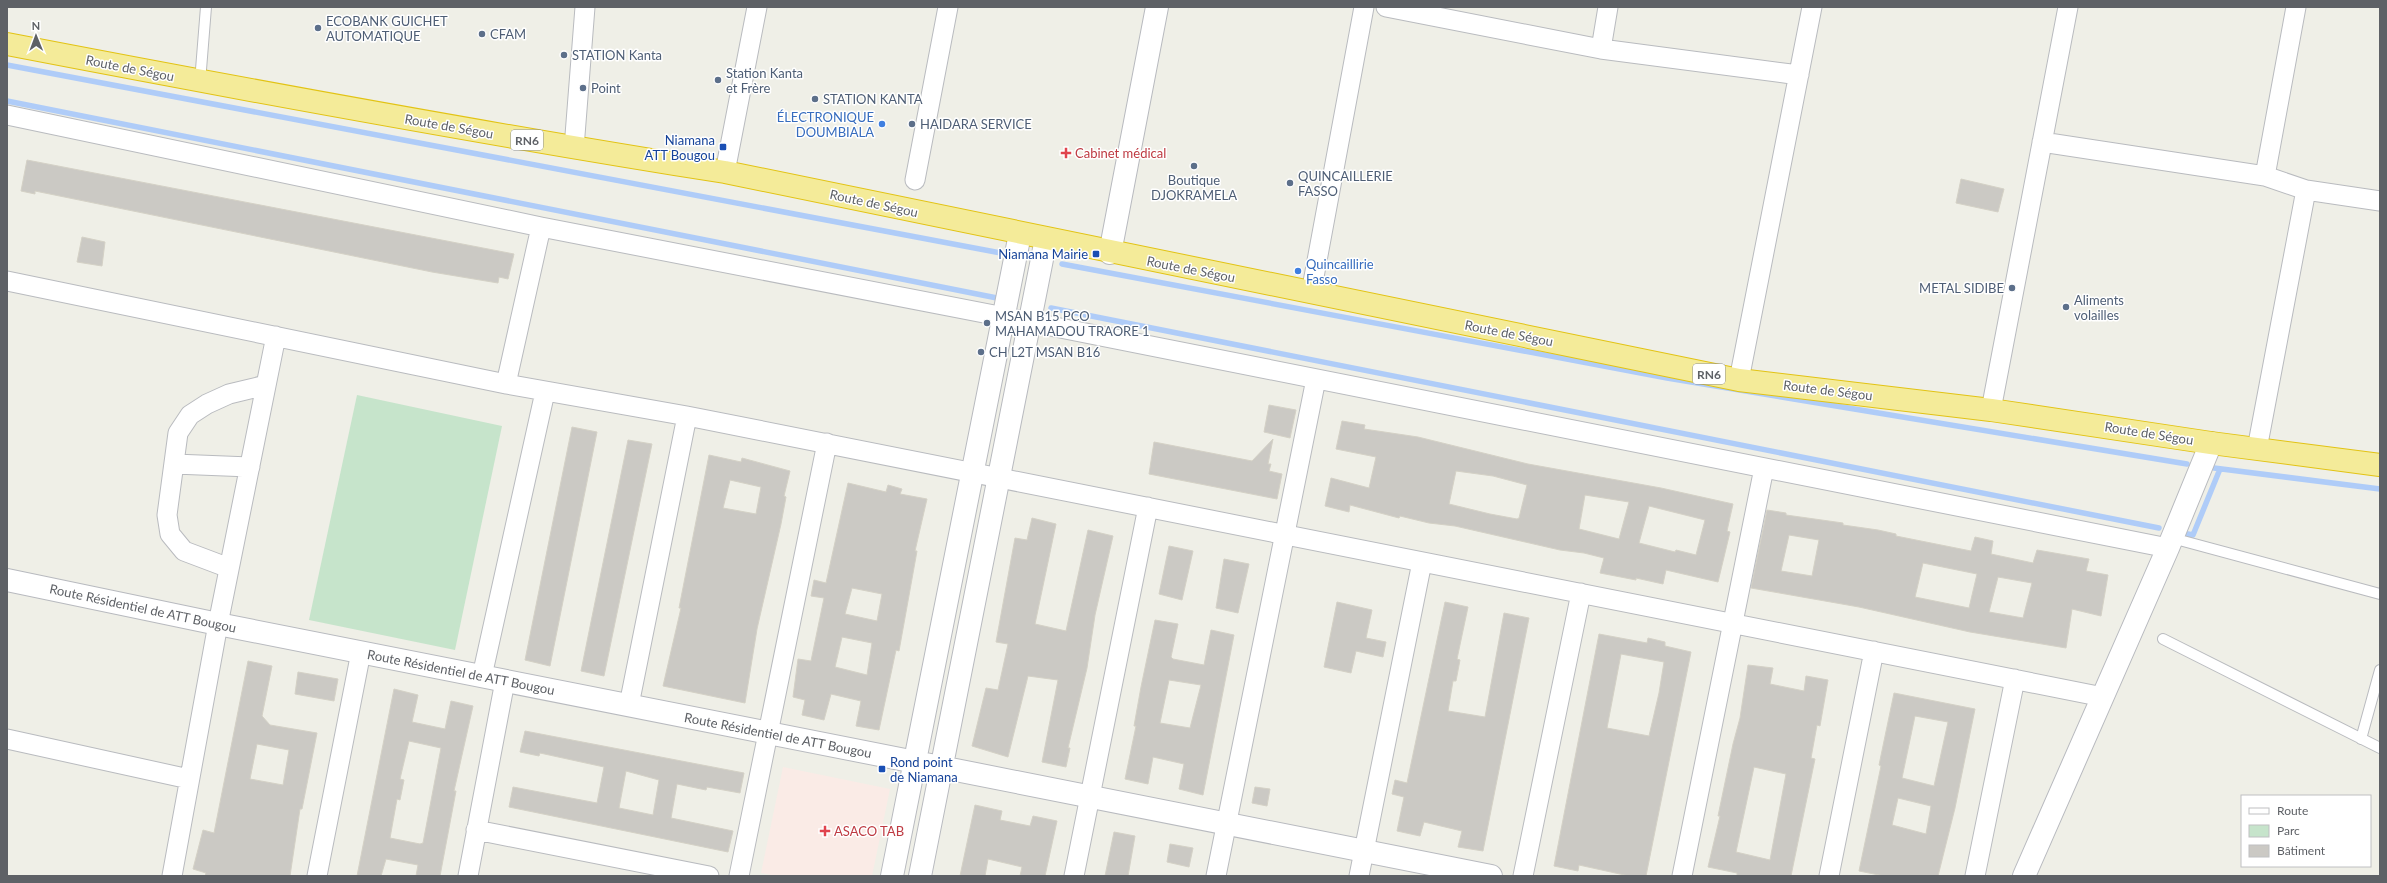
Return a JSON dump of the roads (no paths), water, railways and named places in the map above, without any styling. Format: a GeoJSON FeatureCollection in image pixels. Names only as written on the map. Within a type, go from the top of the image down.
{"type":"FeatureCollection","features":[{"type":"Feature","properties":{"kind":"highway","name":"Route de Ségou"},"geometry":{"type":"LineString","coordinates":[[7,44],[200,82],[574,148],[725,172],[1110,253],[1739,380],[1992,410],[2211,443],[2380,465]]}},
{"type":"Feature","properties":{"kind":"street"},"geometry":{"type":"LineString","coordinates":[[574,148],[585,7]]}},
{"type":"Feature","properties":{"kind":"street"},"geometry":{"type":"LineString","coordinates":[[725,172],[757,7]]}},
{"type":"Feature","properties":{"kind":"street"},"geometry":{"type":"LineString","coordinates":[[915,180],[948,7]]}},
{"type":"Feature","properties":{"kind":"street"},"geometry":{"type":"LineString","coordinates":[[1110,253],[1157,7]]}},
{"type":"Feature","properties":{"kind":"street"},"geometry":{"type":"LineString","coordinates":[[1311,293],[1364,7]]}},
{"type":"Feature","properties":{"kind":"street"},"geometry":{"type":"LineString","coordinates":[[1386,7],[1601,49],[1799,75]]}},
{"type":"Feature","properties":{"kind":"street"},"geometry":{"type":"LineString","coordinates":[[1601,49],[1608,7]]}},
{"type":"Feature","properties":{"kind":"street"},"geometry":{"type":"LineString","coordinates":[[1739,380],[1812,7]]}},
{"type":"Feature","properties":{"kind":"street"},"geometry":{"type":"LineString","coordinates":[[1992,410],[2068,7]]}},
{"type":"Feature","properties":{"kind":"street"},"geometry":{"type":"LineString","coordinates":[[2265,176],[2296,7]]}},
{"type":"Feature","properties":{"kind":"street"},"geometry":{"type":"LineString","coordinates":[[7,116],[542,227],[1003,316],[1764,468],[2170,543]]}},
{"type":"Feature","properties":{"kind":"street"},"geometry":{"type":"LineString","coordinates":[[2042,142],[2265,176],[2306,190],[2380,201]]}},
{"type":"Feature","properties":{"kind":"street"},"geometry":{"type":"LineString","coordinates":[[2257,449],[2306,190]]}},
{"type":"Feature","properties":{"kind":"street"},"geometry":{"type":"LineString","coordinates":[[506,384],[542,227]]}},
{"type":"Feature","properties":{"kind":"street"},"geometry":{"type":"LineString","coordinates":[[892,876],[1020,234]]}},
{"type":"Feature","properties":{"kind":"street"},"geometry":{"type":"LineString","coordinates":[[920,876],[1046,239]]}},
{"type":"Feature","properties":{"kind":"street"},"geometry":{"type":"LineString","coordinates":[[7,281],[545,392],[687,416],[827,443],[2102,697]]}},
{"type":"Feature","properties":{"kind":"street"},"geometry":{"type":"LineString","coordinates":[[172,876],[218,624],[276,336]]}},
{"type":"Feature","properties":{"kind":"street"},"geometry":{"type":"LineString","coordinates":[[1216,876],[1316,379]]}},
{"type":"Feature","properties":{"kind":"street"},"geometry":{"type":"LineString","coordinates":[[229,568],[184,551],[170,534],[167,515],[178,434],[190,415],[229,394],[266,385]]}},
{"type":"Feature","properties":{"kind":"street"},"geometry":{"type":"LineString","coordinates":[[482,676],[545,392]]}},
{"type":"Feature","properties":{"kind":"street"},"geometry":{"type":"LineString","coordinates":[[629,705],[687,416]]}},
{"type":"Feature","properties":{"kind":"street"},"geometry":{"type":"LineString","coordinates":[[739,876],[827,443]]}},
{"type":"Feature","properties":{"kind":"street"},"geometry":{"type":"LineString","coordinates":[[2024,876],[2170,543],[2211,443]]}},
{"type":"Feature","properties":{"kind":"street"},"geometry":{"type":"LineString","coordinates":[[174,464],[250,467]]}},
{"type":"Feature","properties":{"kind":"street"},"geometry":{"type":"LineString","coordinates":[[1682,876],[1764,468]]}},
{"type":"Feature","properties":{"kind":"street"},"geometry":{"type":"LineString","coordinates":[[1074,876],[1148,507]]}},
{"type":"Feature","properties":{"kind":"street"},"geometry":{"type":"LineString","coordinates":[[1359,876],[1422,562]]}},
{"type":"Feature","properties":{"kind":"street","name":"Route Résidentiel de ATT Bougou"},"geometry":{"type":"LineString","coordinates":[[7,580],[218,624],[1491,876]]}},
{"type":"Feature","properties":{"kind":"street"},"geometry":{"type":"LineString","coordinates":[[1523,876],[1581,593]]}},
{"type":"Feature","properties":{"kind":"street"},"geometry":{"type":"LineString","coordinates":[[1829,876],[1874,651]]}},
{"type":"Feature","properties":{"kind":"street"},"geometry":{"type":"LineString","coordinates":[[317,876],[361,652]]}},
{"type":"Feature","properties":{"kind":"street"},"geometry":{"type":"LineString","coordinates":[[1975,876],[2015,679]]}},
{"type":"Feature","properties":{"kind":"street"},"geometry":{"type":"LineString","coordinates":[[468,876],[505,681]]}},
{"type":"Feature","properties":{"kind":"street"},"geometry":{"type":"LineString","coordinates":[[7,739],[189,779]]}},
{"type":"Feature","properties":{"kind":"street"},"geometry":{"type":"LineString","coordinates":[[476,830],[710,876]]}},
{"type":"Feature","properties":{"kind":"lane"},"geometry":{"type":"LineString","coordinates":[[200,82],[206,7]]}},
{"type":"Feature","properties":{"kind":"lane"},"geometry":{"type":"LineString","coordinates":[[2170,543],[2380,594]]}},
{"type":"Feature","properties":{"kind":"lane"},"geometry":{"type":"LineString","coordinates":[[2163,640],[2380,748]]}},
{"type":"Feature","properties":{"kind":"lane"},"geometry":{"type":"LineString","coordinates":[[2361,739],[2380,670]]}},
{"type":"Feature","properties":{"kind":"waterway"},"geometry":{"type":"LineString","coordinates":[[7,65],[1006,254]]}},
{"type":"Feature","properties":{"kind":"waterway"},"geometry":{"type":"LineString","coordinates":[[7,101],[997,298]]}},
{"type":"Feature","properties":{"kind":"waterway"},"geometry":{"type":"LineString","coordinates":[[1062,264],[1667,378],[2187,464]]}},
{"type":"Feature","properties":{"kind":"waterway"},"geometry":{"type":"LineString","coordinates":[[1051,308],[2159,528]]}},
{"type":"Feature","properties":{"kind":"waterway"},"geometry":{"type":"LineString","coordinates":[[2214,468],[2380,489]]}},
{"type":"Feature","properties":{"kind":"waterway"},"geometry":{"type":"LineString","coordinates":[[2188,534],[2193,535],[2220,469]]}},
{"type":"Feature","properties":{"kind":"place","name":"ECOBANK GUICHET AUTOMATIQUE"},"geometry":{"type":"Point","coordinates":[318,28]}},
{"type":"Feature","properties":{"kind":"place","name":"CFAM"},"geometry":{"type":"Point","coordinates":[482,34]}},
{"type":"Feature","properties":{"kind":"place","name":"STATION Kanta"},"geometry":{"type":"Point","coordinates":[564,55]}},
{"type":"Feature","properties":{"kind":"place","name":"Station Kanta et Frère"},"geometry":{"type":"Point","coordinates":[718,80]}},
{"type":"Feature","properties":{"kind":"place","name":"Point"},"geometry":{"type":"Point","coordinates":[583,88]}},
{"type":"Feature","properties":{"kind":"place","name":"STATION KANTA"},"geometry":{"type":"Point","coordinates":[815,99]}},
{"type":"Feature","properties":{"kind":"place","name":"ÉLECTRONIQUE DOUMBIALA"},"geometry":{"type":"Point","coordinates":[882,124]}},
{"type":"Feature","properties":{"kind":"place","name":"HAIDARA SERVICE"},"geometry":{"type":"Point","coordinates":[912,124]}},
{"type":"Feature","properties":{"kind":"place","name":"Niamana ATT Bougou"},"geometry":{"type":"Point","coordinates":[723,147]}},
{"type":"Feature","properties":{"kind":"place","name":"Cabinet médical"},"geometry":{"type":"Point","coordinates":[1066,153]}},
{"type":"Feature","properties":{"kind":"place","name":"Boutique DJOKRAMELA"},"geometry":{"type":"Point","coordinates":[1194,166]}},
{"type":"Feature","properties":{"kind":"place","name":"QUINCAILLERIE FASSO"},"geometry":{"type":"Point","coordinates":[1290,183]}},
{"type":"Feature","properties":{"kind":"place","name":"Niamana Mairie"},"geometry":{"type":"Point","coordinates":[1096,254]}},
{"type":"Feature","properties":{"kind":"place","name":"Quincaillirie Fasso"},"geometry":{"type":"Point","coordinates":[1298,271]}},
{"type":"Feature","properties":{"kind":"place","name":"METAL SIDIBE"},"geometry":{"type":"Point","coordinates":[2012,288]}},
{"type":"Feature","properties":{"kind":"place","name":"Aliments volailles"},"geometry":{"type":"Point","coordinates":[2066,307]}},
{"type":"Feature","properties":{"kind":"place","name":"MSAN B15 PCO MAHAMADOU TRAORE 1"},"geometry":{"type":"Point","coordinates":[987,323]}},
{"type":"Feature","properties":{"kind":"place","name":"CH L2T MSAN B16"},"geometry":{"type":"Point","coordinates":[981,352]}},
{"type":"Feature","properties":{"kind":"place","name":"Rond point de Niamana"},"geometry":{"type":"Point","coordinates":[882,769]}},
{"type":"Feature","properties":{"kind":"place","name":"ASACO TAB"},"geometry":{"type":"Point","coordinates":[825,831]}}]}
